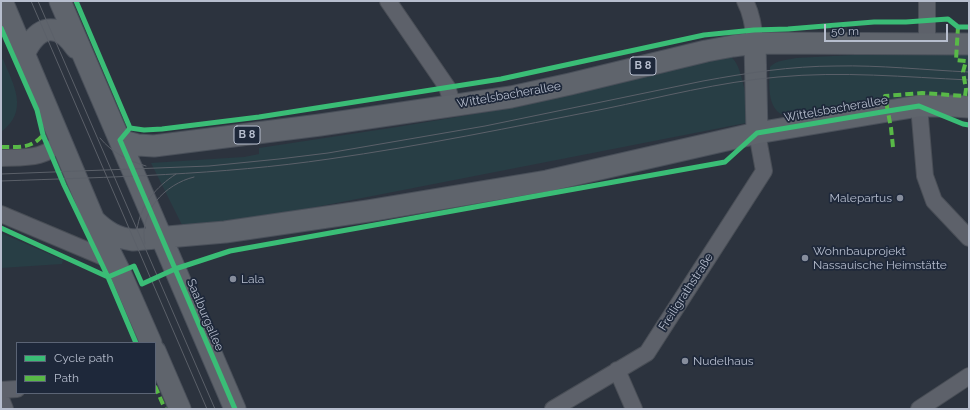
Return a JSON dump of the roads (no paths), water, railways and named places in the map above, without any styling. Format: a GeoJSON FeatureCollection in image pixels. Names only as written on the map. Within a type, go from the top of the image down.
{"type":"FeatureCollection","features":[{"type":"Feature","properties":{"kind":"main road"},"geometry":{"type":"LineString","coordinates":[[2,1],[94,220],[115,262],[151,342]]}},
{"type":"Feature","properties":{"kind":"main road","name":"Saalburgallee"},"geometry":{"type":"LineString","coordinates":[[60,1],[235,409]]}},
{"type":"Feature","properties":{"kind":"main road"},"geometry":{"type":"LineString","coordinates":[[24,54],[33,38],[38,34],[50,30],[63,33],[86,62]]}},
{"type":"Feature","properties":{"kind":"main road"},"geometry":{"type":"LineString","coordinates":[[755,43],[757,133]]}},
{"type":"Feature","properties":{"kind":"main road","name":"Wittelsbacherallee"},"geometry":{"type":"LineString","coordinates":[[120,140],[138,145],[154,146],[282,131],[453,106],[511,97],[706,51],[755,43],[969,44]]}},
{"type":"Feature","properties":{"kind":"main road","name":"Wittelsbacherallee"},"geometry":{"type":"LineString","coordinates":[[162,238],[225,232],[368,211],[547,181],[757,133],[919,106],[969,107]]}},
{"type":"Feature","properties":{"kind":"main road"},"geometry":{"type":"LineString","coordinates":[[94,220],[108,233],[123,239],[141,240],[162,238]]}},
{"type":"Feature","properties":{"kind":"main road"},"geometry":{"type":"LineString","coordinates":[[156,355],[160,373],[180,409]]}},
{"type":"Feature","properties":{"kind":"street"},"geometry":{"type":"LineString","coordinates":[[745,1],[751,15],[755,43]]}},
{"type":"Feature","properties":{"kind":"street"},"geometry":{"type":"LineString","coordinates":[[927,44],[928,1]]}},
{"type":"Feature","properties":{"kind":"street"},"geometry":{"type":"LineString","coordinates":[[396,4],[446,87],[453,106]]}},
{"type":"Feature","properties":{"kind":"street"},"geometry":{"type":"LineString","coordinates":[[919,106],[925,176],[934,201],[969,238]]}},
{"type":"Feature","properties":{"kind":"street","name":"Freiligrathstraße"},"geometry":{"type":"LineString","coordinates":[[553,409],[647,353],[764,171],[757,133]]}},
{"type":"Feature","properties":{"kind":"street"},"geometry":{"type":"LineString","coordinates":[[1,158],[31,157],[44,154],[54,148],[60,139]]}},
{"type":"Feature","properties":{"kind":"street"},"geometry":{"type":"LineString","coordinates":[[1,214],[115,262]]}},
{"type":"Feature","properties":{"kind":"street"},"geometry":{"type":"LineString","coordinates":[[617,370],[634,409]]}},
{"type":"Feature","properties":{"kind":"street"},"geometry":{"type":"LineString","coordinates":[[918,409],[969,376]]}},
{"type":"Feature","properties":{"kind":"street"},"geometry":{"type":"LineString","coordinates":[[1,390],[16,388]]}},
{"type":"Feature","properties":{"kind":"street"},"geometry":{"type":"LineString","coordinates":[[1,399],[5,409]]}},
{"type":"Feature","properties":{"kind":"tram line"},"geometry":{"type":"LineString","coordinates":[[31,1],[207,409]]}},
{"type":"Feature","properties":{"kind":"tram line"},"geometry":{"type":"LineString","coordinates":[[38,1],[215,409]]}},
{"type":"Feature","properties":{"kind":"tram line"},"geometry":{"type":"LineString","coordinates":[[1,174],[209,166],[328,153],[485,126],[703,81],[786,69],[819,66],[853,66],[969,72]]}},
{"type":"Feature","properties":{"kind":"tram line"},"geometry":{"type":"LineString","coordinates":[[1,181],[206,172],[247,169],[329,159],[467,136],[712,86],[756,79],[802,75],[850,75],[969,80]]}},
{"type":"Feature","properties":{"kind":"tram line"},"geometry":{"type":"LineString","coordinates":[[100,138],[121,156],[146,166]]}},
{"type":"Feature","properties":{"kind":"tram line"},"geometry":{"type":"LineString","coordinates":[[137,230],[145,205],[156,191],[176,174]]}},
{"type":"Feature","properties":{"kind":"tram line"},"geometry":{"type":"LineString","coordinates":[[145,244],[144,232],[146,221],[156,201],[173,186],[194,177]]}},
{"type":"Feature","properties":{"kind":"place","name":"Malepartus"},"geometry":{"type":"Point","coordinates":[900,198]}},
{"type":"Feature","properties":{"kind":"place","name":"Wohnbauprojekt Nassauische Heimstätte"},"geometry":{"type":"Point","coordinates":[805,258]}},
{"type":"Feature","properties":{"kind":"place","name":"Lala"},"geometry":{"type":"Point","coordinates":[233,279]}},
{"type":"Feature","properties":{"kind":"place","name":"Nudelhaus"},"geometry":{"type":"Point","coordinates":[685,361]}}]}
